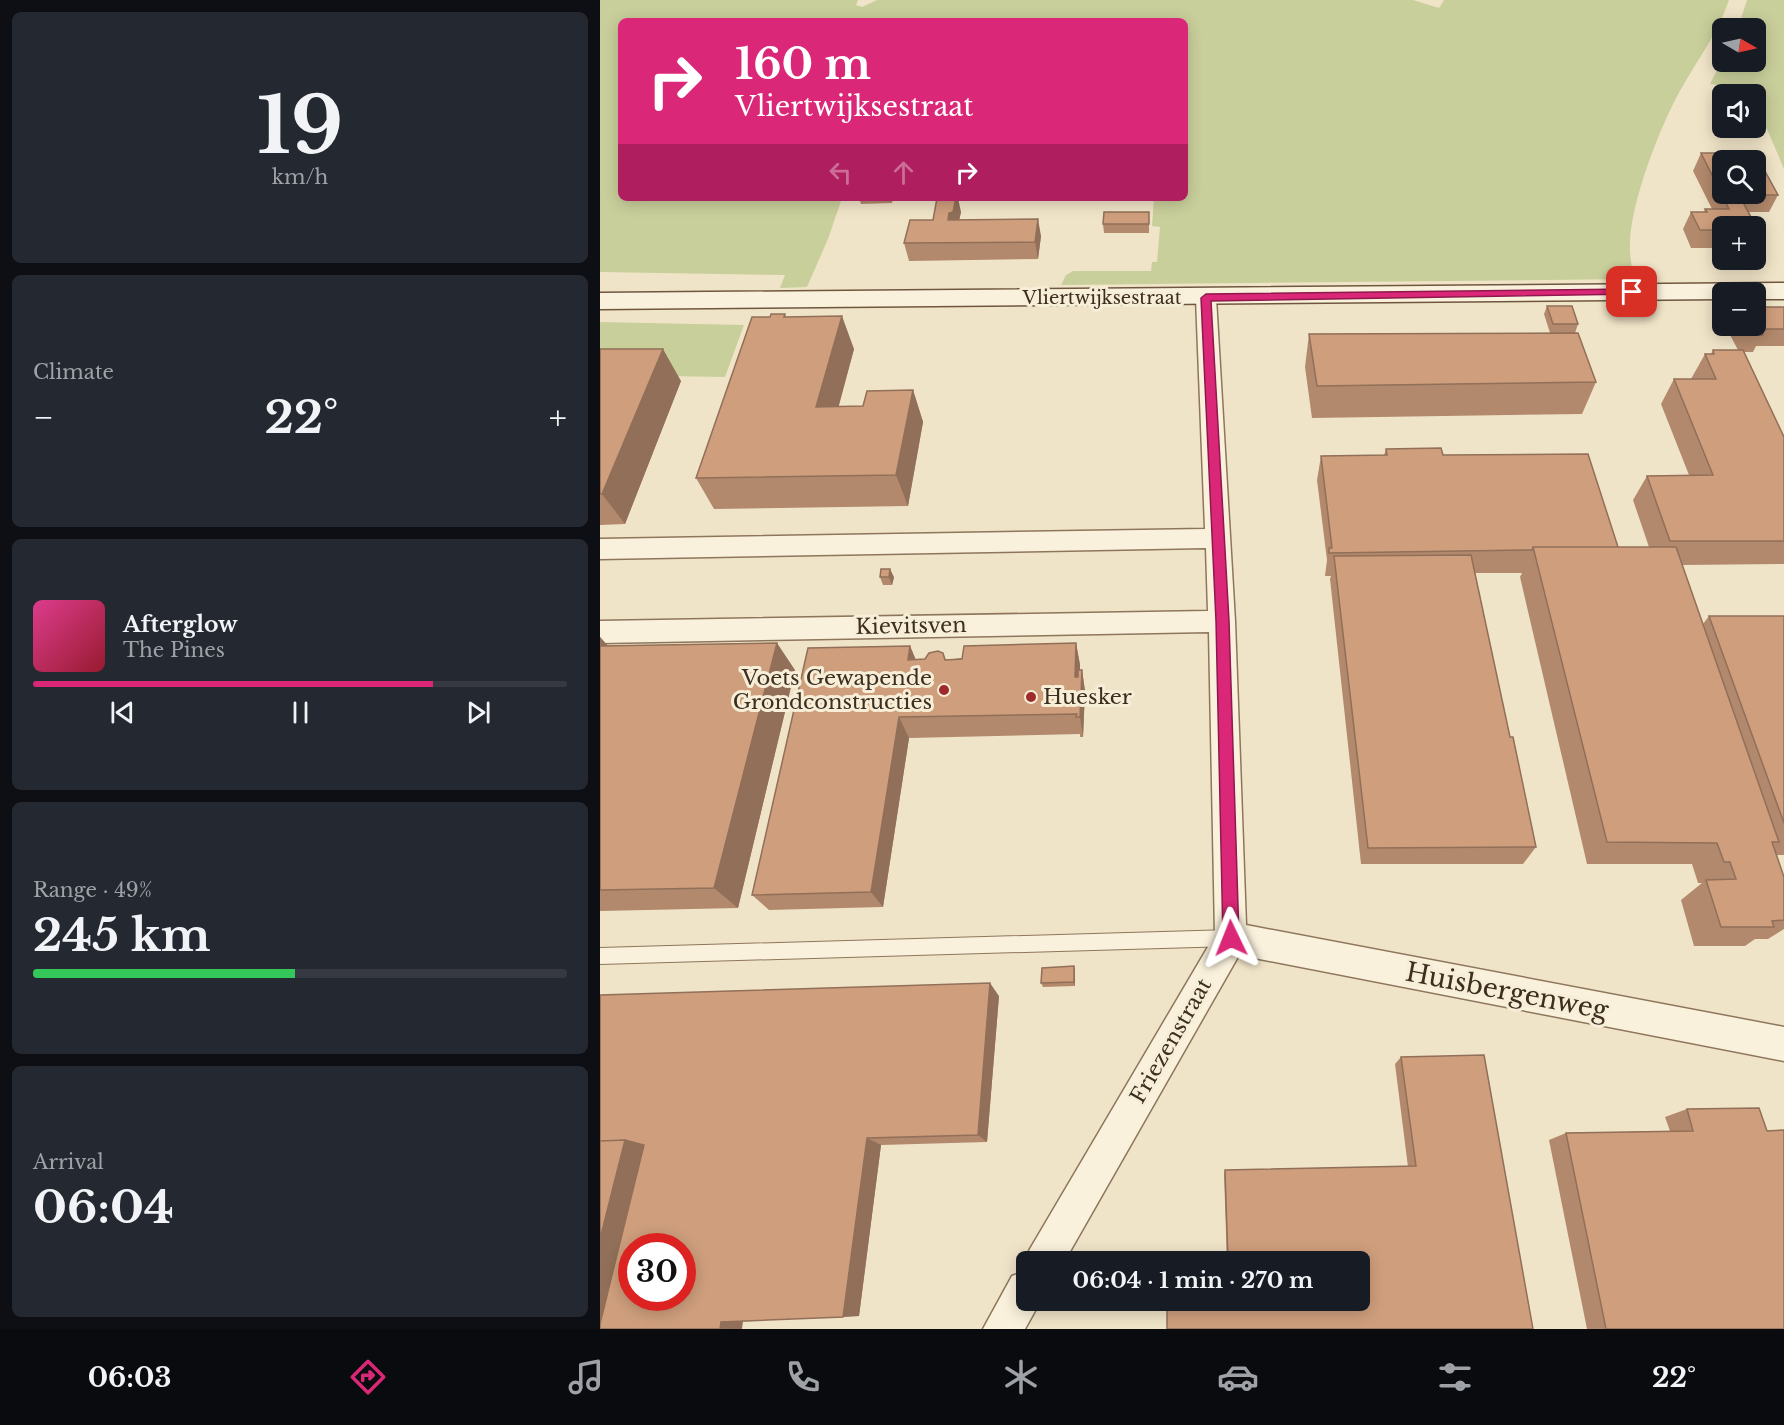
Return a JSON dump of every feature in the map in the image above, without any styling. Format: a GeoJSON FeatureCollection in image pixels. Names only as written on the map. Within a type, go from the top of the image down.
{"type":"FeatureCollection","features":[{"type":"Feature","properties":{"kind":"street","name":"Vliertwijksestraat"},"geometry":{"type":"LineString","coordinates":[[600,302],[1784,291]]}},
{"type":"Feature","properties":{"kind":"street"},"geometry":{"type":"LineString","coordinates":[[1206,298],[1222,621],[1231,938]]}},
{"type":"Feature","properties":{"kind":"street"},"geometry":{"type":"LineString","coordinates":[[600,549],[1217,538]]}},
{"type":"Feature","properties":{"kind":"street","name":"Kievitsven"},"geometry":{"type":"LineString","coordinates":[[600,632],[1222,621]]}},
{"type":"Feature","properties":{"kind":"street","name":"Huisbergenweg"},"geometry":{"type":"LineString","coordinates":[[1231,938],[1784,1044]]}},
{"type":"Feature","properties":{"kind":"street","name":"Friezenstraat"},"geometry":{"type":"LineString","coordinates":[[1049,1251],[1231,938]]}},
{"type":"Feature","properties":{"kind":"street"},"geometry":{"type":"LineString","coordinates":[[1003,1329],[1016,1307]]}},
{"type":"Feature","properties":{"kind":"lane"},"geometry":{"type":"LineString","coordinates":[[600,956],[1231,938]]}},
{"type":"Feature","properties":{"kind":"green space"},"geometry":{"type":"Polygon","coordinates":[[[600,0],[858,0],[856,5],[862,7],[877,0],[1413,0],[1439,8],[1444,0],[1729,0],[1721,18],[1712,18],[1712,37],[1681,89],[1647,166],[1631,230],[1630,251],[1634,279],[1061,285],[1066,275],[1073,271],[1151,271],[1152,262],[1157,262],[1160,227],[1152,226],[1154,201],[1188,201],[1188,18],[618,18],[618,201],[841,201],[828,239],[807,287],[780,288],[785,275],[600,272],[600,0]]]}},
{"type":"Feature","properties":{"kind":"green space"},"geometry":{"type":"Polygon","coordinates":[[[1747,0],[1784,0],[1784,169],[1766,127],[1766,84],[1710,84],[1716,72],[1766,72],[1766,18],[1741,18],[1747,0]]]}},
{"type":"Feature","properties":{"kind":"green space"},"geometry":{"type":"Polygon","coordinates":[[[600,322],[744,325],[725,377],[600,375],[600,322]]]}},
{"type":"Feature","properties":{"kind":"building"},"geometry":{"type":"Polygon","coordinates":[[[1701,153],[1712,153],[1712,175],[1701,153]]]}},
{"type":"Feature","properties":{"kind":"building"},"geometry":{"type":"Polygon","coordinates":[[[1766,173],[1778,195],[1766,195],[1766,173]]]}},
{"type":"Feature","properties":{"kind":"building"},"geometry":{"type":"Polygon","coordinates":[[[936,201],[955,201],[948,220],[1038,219],[1035,242],[904,243],[910,220],[933,220],[936,201]]]}},
{"type":"Feature","properties":{"kind":"building"},"geometry":{"type":"Polygon","coordinates":[[[1726,204],[1744,204],[1750,216],[1712,216],[1712,230],[1700,230],[1691,212],[1707,212],[1705,209],[1729,209],[1726,204]]]}},
{"type":"Feature","properties":{"kind":"building"},"geometry":{"type":"Polygon","coordinates":[[[1104,212],[1149,212],[1149,224],[1103,224],[1104,212]]]}},
{"type":"Feature","properties":{"kind":"building"},"geometry":{"type":"Polygon","coordinates":[[[1547,306],[1572,306],[1578,324],[1553,324],[1547,306]]]}},
{"type":"Feature","properties":{"kind":"building"},"geometry":{"type":"Polygon","coordinates":[[[1766,307],[1784,307],[1784,329],[1766,329],[1766,307]]]}},
{"type":"Feature","properties":{"kind":"building"},"geometry":{"type":"Polygon","coordinates":[[[771,314],[785,314],[784,317],[842,316],[816,407],[863,406],[867,391],[913,390],[896,475],[696,478],[752,317],[770,317],[771,314]]]}},
{"type":"Feature","properties":{"kind":"building"},"geometry":{"type":"Polygon","coordinates":[[[1578,333],[1596,382],[1317,386],[1309,334],[1578,333]]]}},
{"type":"Feature","properties":{"kind":"building"},"geometry":{"type":"Polygon","coordinates":[[[600,349],[663,349],[602,494],[600,494],[600,349]]]}},
{"type":"Feature","properties":{"kind":"building"},"geometry":{"type":"Polygon","coordinates":[[[1713,350],[1743,350],[1784,437],[1784,541],[1670,541],[1647,476],[1713,475],[1674,379],[1716,379],[1705,354],[1714,354],[1713,350]]]}},
{"type":"Feature","properties":{"kind":"building"},"geometry":{"type":"Polygon","coordinates":[[[1441,448],[1443,455],[1588,454],[1618,547],[1329,553],[1329,548],[1332,548],[1321,456],[1387,455],[1386,449],[1441,448]]]}},
{"type":"Feature","properties":{"kind":"building"},"geometry":{"type":"Polygon","coordinates":[[[1533,547],[1676,547],[1779,842],[1772,842],[1784,877],[1784,920],[1772,921],[1774,927],[1721,927],[1706,880],[1736,879],[1730,862],[1724,862],[1717,843],[1607,842],[1533,547]]]}},
{"type":"Feature","properties":{"kind":"building"},"geometry":{"type":"Polygon","coordinates":[[[1471,555],[1536,847],[1368,848],[1334,556],[1471,555]]]}},
{"type":"Feature","properties":{"kind":"building"},"geometry":{"type":"Polygon","coordinates":[[[881,569],[890,569],[889,577],[880,577],[881,569]]]}},
{"type":"Feature","properties":{"kind":"building"},"geometry":{"type":"Polygon","coordinates":[[[1709,616],[1784,616],[1784,823],[1709,616]]]}},
{"type":"Feature","properties":{"kind":"building"},"geometry":{"type":"Polygon","coordinates":[[[777,643],[714,888],[600,890],[600,646],[777,643]]]}},
{"type":"Feature","properties":{"kind":"building"},"geometry":{"type":"Polygon","coordinates":[[[1076,643],[1075,677],[1078,677],[1078,670],[1082,670],[1080,717],[1076,717],[1077,714],[899,717],[871,892],[752,895],[808,648],[910,646],[908,660],[925,659],[929,653],[938,651],[943,653],[945,660],[962,659],[964,646],[1076,643]]]}},
{"type":"Feature","properties":{"kind":"building"},"geometry":{"type":"Polygon","coordinates":[[[1074,966],[1074,982],[1041,983],[1042,968],[1074,966]]]}},
{"type":"Feature","properties":{"kind":"building"},"geometry":{"type":"Polygon","coordinates":[[[990,983],[978,1135],[867,1138],[843,1317],[721,1322],[720,1329],[600,1329],[618,1251],[618,1311],[696,1311],[696,1233],[622,1233],[644,1145],[625,1140],[600,1141],[600,995],[990,983]]]}},
{"type":"Feature","properties":{"kind":"building"},"geometry":{"type":"Polygon","coordinates":[[[1484,1055],[1533,1329],[1167,1329],[1167,1311],[1370,1311],[1370,1251],[1228,1251],[1225,1170],[1416,1166],[1401,1057],[1484,1055]]]}},
{"type":"Feature","properties":{"kind":"building"},"geometry":{"type":"Polygon","coordinates":[[[1759,1108],[1767,1131],[1784,1130],[1784,1329],[1606,1329],[1566,1133],[1693,1131],[1687,1109],[1759,1108]]]}},
{"type":"Feature","properties":{"kind":"building"},"geometry":{"type":"Polygon","coordinates":[[[625,1140],[600,1239],[600,1141],[625,1140]]]}},
{"type":"Feature","properties":{"kind":"place","name":"Voets Gewapende Grondconstructies"},"geometry":{"type":"Point","coordinates":[944,690]}},
{"type":"Feature","properties":{"kind":"place","name":"Huesker"},"geometry":{"type":"Point","coordinates":[1031,697]}},
{"type":"Feature","properties":{"kind":"route"},"geometry":{"type":"LineString","coordinates":[[1231,938],[1222,621],[1206,298],[1632,292]]}}]}
